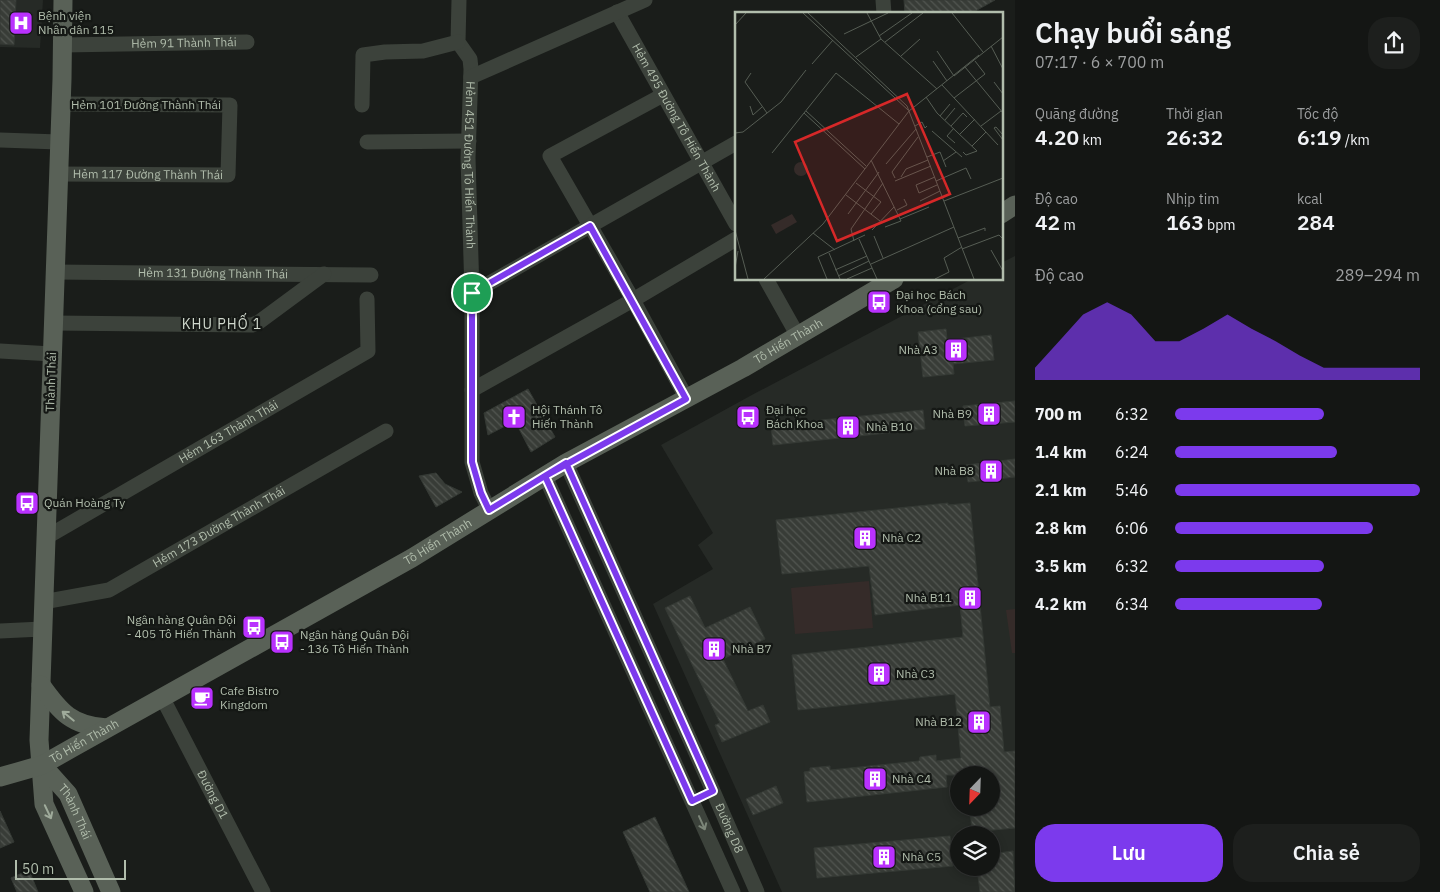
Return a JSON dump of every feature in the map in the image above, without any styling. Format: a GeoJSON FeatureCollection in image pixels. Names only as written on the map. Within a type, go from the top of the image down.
{"type":"FeatureCollection","features":[{"type":"Feature","properties":{"kind":"main road","name":"Thành Thái"},"geometry":{"type":"LineString","coordinates":[[63,0],[39,740],[44,804],[84,892]]}},
{"type":"Feature","properties":{"kind":"main road"},"geometry":{"type":"LineString","coordinates":[[1002,213],[1015,206]]}},
{"type":"Feature","properties":{"kind":"main road","name":"Tô Hiến Thành"},"geometry":{"type":"LineString","coordinates":[[0,777],[42,764],[107,728],[412,558],[566,463],[686,399],[892,280]]}},
{"type":"Feature","properties":{"kind":"main road"},"geometry":{"type":"LineString","coordinates":[[41,685],[52,700],[74,721],[90,727],[107,728]]}},
{"type":"Feature","properties":{"kind":"main road","name":"Thành Thái"},"geometry":{"type":"LineString","coordinates":[[42,764],[68,794],[111,892]]}},
{"type":"Feature","properties":{"kind":"street"},"geometry":{"type":"LineString","coordinates":[[362,105],[363,55],[385,52],[423,51],[458,42],[460,0]]}},
{"type":"Feature","properties":{"kind":"street"},"geometry":{"type":"LineString","coordinates":[[470,77],[645,0]]}},
{"type":"Feature","properties":{"kind":"street","name":"Hẻm 495 Đường Tô Hiến Thành"},"geometry":{"type":"LineString","coordinates":[[617,12],[735,222]]}},
{"type":"Feature","properties":{"kind":"street","name":"Hẻm 91 Thành Thái"},"geometry":{"type":"LineString","coordinates":[[62,45],[248,42]]}},
{"type":"Feature","properties":{"kind":"street","name":"Hẻm 451 Đường Tô Hiến Thành"},"geometry":{"type":"LineString","coordinates":[[458,42],[470,59],[472,462],[481,493],[489,510]]}},
{"type":"Feature","properties":{"kind":"street"},"geometry":{"type":"LineString","coordinates":[[663,95],[550,156],[633,300],[686,399]]}},
{"type":"Feature","properties":{"kind":"street","name":"Hẻm 101 Đường Thành Thái"},"geometry":{"type":"LineString","coordinates":[[61,104],[230,105]]}},
{"type":"Feature","properties":{"kind":"street","name":"Hẻm 117 Đường Thành Thái"},"geometry":{"type":"LineString","coordinates":[[58,174],[228,175],[230,105]]}},
{"type":"Feature","properties":{"kind":"street"},"geometry":{"type":"LineString","coordinates":[[0,140],[59,142]]}},
{"type":"Feature","properties":{"kind":"street"},"geometry":{"type":"LineString","coordinates":[[367,142],[469,142]]}},
{"type":"Feature","properties":{"kind":"street"},"geometry":{"type":"LineString","coordinates":[[472,293],[735,144]]}},
{"type":"Feature","properties":{"kind":"street"},"geometry":{"type":"LineString","coordinates":[[472,390],[633,300],[735,240]]}},
{"type":"Feature","properties":{"kind":"street","name":"Hẻm 131 Đường Thành Thái"},"geometry":{"type":"LineString","coordinates":[[54,272],[371,275]]}},
{"type":"Feature","properties":{"kind":"street"},"geometry":{"type":"LineString","coordinates":[[52,323],[252,325],[260,322],[324,274]]}},
{"type":"Feature","properties":{"kind":"street"},"geometry":{"type":"LineString","coordinates":[[767,280],[798,336]]}},
{"type":"Feature","properties":{"kind":"street","name":"Hẻm 163 Thành Thái"},"geometry":{"type":"LineString","coordinates":[[45,538],[368,351],[367,299]]}},
{"type":"Feature","properties":{"kind":"street"},"geometry":{"type":"LineString","coordinates":[[0,352],[52,354]]}},
{"type":"Feature","properties":{"kind":"street","name":"Hẻm 173 Đường Thành Thái"},"geometry":{"type":"LineString","coordinates":[[43,602],[109,590],[386,431]]}},
{"type":"Feature","properties":{"kind":"street","name":"Đường D8"},"geometry":{"type":"LineString","coordinates":[[566,463],[757,892]]}},
{"type":"Feature","properties":{"kind":"street","name":"Đường D8"},"geometry":{"type":"LineString","coordinates":[[545,476],[733,892]]}},
{"type":"Feature","properties":{"kind":"street"},"geometry":{"type":"LineString","coordinates":[[0,630],[42,629]]}},
{"type":"Feature","properties":{"kind":"street","name":"Đường D1"},"geometry":{"type":"LineString","coordinates":[[162,697],[263,892]]}},
{"type":"Feature","properties":{"kind":"street"},"geometry":{"type":"LineString","coordinates":[[692,801],[713,791]]}},
{"type":"Feature","properties":{"kind":"shaded area","name":"Bệnh viện Nhân dân 115"},"geometry":{"type":"Polygon","coordinates":[[[0,0],[43,0],[40,48],[0,47],[0,0]]]}},
{"type":"Feature","properties":{"kind":"shaded area"},"geometry":{"type":"Polygon","coordinates":[[[1015,256],[1015,892],[782,892],[653,604],[713,569],[698,545],[713,533],[661,445],[970,280],[1002,280],[1002,262],[1015,256]]]}},
{"type":"Feature","properties":{"kind":"shaded area"},"geometry":{"type":"Polygon","coordinates":[[[869,581],[873,628],[795,634],[791,588],[869,581]]]}},
{"type":"Feature","properties":{"kind":"shaded area"},"geometry":{"type":"Polygon","coordinates":[[[1015,609],[1015,653],[1012,653],[1006,610],[1015,609]]]}},
{"type":"Feature","properties":{"kind":"building"},"geometry":{"type":"Polygon","coordinates":[[[0,0],[16,0],[14,45],[0,44],[0,0]]]}},
{"type":"Feature","properties":{"kind":"building"},"geometry":{"type":"Polygon","coordinates":[[[904,0],[995,0],[974,12],[905,12],[904,0]]]}},
{"type":"Feature","properties":{"kind":"building","name":"Nhà A3"},"geometry":{"type":"Polygon","coordinates":[[[946,329],[947,340],[991,335],[994,360],[953,364],[954,374],[923,377],[918,332],[946,329]]]}},
{"type":"Feature","properties":{"kind":"building","name":"Hội Thánh Tô Hiến Thành"},"geometry":{"type":"Polygon","coordinates":[[[528,389],[555,437],[531,452],[515,421],[488,435],[484,413],[528,389]]]}},
{"type":"Feature","properties":{"kind":"building","name":"Nhà B9"},"geometry":{"type":"Polygon","coordinates":[[[1015,401],[1015,422],[965,426],[963,406],[1015,401]]]}},
{"type":"Feature","properties":{"kind":"building","name":"Nhà B10"},"geometry":{"type":"Polygon","coordinates":[[[923,410],[925,429],[773,445],[771,425],[923,410]]]}},
{"type":"Feature","properties":{"kind":"building","name":"Nhà B8"},"geometry":{"type":"Polygon","coordinates":[[[1015,459],[1015,477],[968,482],[966,465],[1015,459]]]}},
{"type":"Feature","properties":{"kind":"building"},"geometry":{"type":"Polygon","coordinates":[[[436,473],[445,484],[462,492],[436,507],[419,476],[436,473]]]}},
{"type":"Feature","properties":{"kind":"building"},"geometry":{"type":"Polygon","coordinates":[[[948,503],[948,505],[970,503],[990,707],[1000,706],[1004,752],[1015,751],[1015,828],[1000,829],[1000,826],[972,826],[971,816],[1000,816],[1000,766],[950,766],[950,775],[946,775],[947,787],[807,802],[804,772],[810,771],[810,768],[830,766],[830,770],[919,761],[920,757],[936,755],[936,761],[961,758],[955,694],[798,710],[792,655],[963,637],[960,605],[875,615],[869,566],[782,574],[776,520],[948,503]]]}},
{"type":"Feature","properties":{"kind":"building","name":"Nhà B7"},"geometry":{"type":"Polygon","coordinates":[[[690,596],[705,628],[750,607],[765,639],[723,659],[748,711],[763,705],[770,722],[722,742],[715,725],[720,723],[665,608],[690,596]]]}},
{"type":"Feature","properties":{"kind":"building"},"geometry":{"type":"Polygon","coordinates":[[[776,786],[783,803],[753,815],[746,799],[776,786]]]}},
{"type":"Feature","properties":{"kind":"building"},"geometry":{"type":"Polygon","coordinates":[[[0,811],[14,842],[0,848],[0,811]]]}},
{"type":"Feature","properties":{"kind":"building"},"geometry":{"type":"Polygon","coordinates":[[[655,817],[689,892],[650,892],[623,832],[655,817]]]}},
{"type":"Feature","properties":{"kind":"building","name":"Nhà C5"},"geometry":{"type":"Polygon","coordinates":[[[950,836],[950,866],[817,878],[814,848],[950,836]]]}},
{"type":"Feature","properties":{"kind":"building"},"geometry":{"type":"Polygon","coordinates":[[[1013,851],[1015,892],[980,892],[978,876],[1000,876],[1000,853],[1013,851]]]}},
{"type":"Feature","properties":{"kind":"building"},"geometry":{"type":"Polygon","coordinates":[[[29,870],[38,892],[17,892],[11,878],[29,870]]]}},
{"type":"Feature","properties":{"kind":"place","name":"Bệnh viện Nhân dân 115"},"geometry":{"type":"Point","coordinates":[21,23]}},
{"type":"Feature","properties":{"kind":"place","name":"Đại học Bách Khoa (cổng sau)"},"geometry":{"type":"Point","coordinates":[879,302]}},
{"type":"Feature","properties":{"kind":"place","name":"Nhà A3"},"geometry":{"type":"Point","coordinates":[956,350]}},
{"type":"Feature","properties":{"kind":"place","name":"Nhà B9"},"geometry":{"type":"Point","coordinates":[989,414]}},
{"type":"Feature","properties":{"kind":"place","name":"Hội Thánh Tô Hiến Thành"},"geometry":{"type":"Point","coordinates":[514,417]}},
{"type":"Feature","properties":{"kind":"place","name":"Đại học Bách Khoa"},"geometry":{"type":"Point","coordinates":[748,417]}},
{"type":"Feature","properties":{"kind":"place","name":"Nhà B10"},"geometry":{"type":"Point","coordinates":[848,427]}},
{"type":"Feature","properties":{"kind":"place","name":"Nhà B8"},"geometry":{"type":"Point","coordinates":[991,471]}},
{"type":"Feature","properties":{"kind":"place","name":"Quán Hoàng Ty"},"geometry":{"type":"Point","coordinates":[27,503]}},
{"type":"Feature","properties":{"kind":"place","name":"Nhà C2"},"geometry":{"type":"Point","coordinates":[865,538]}},
{"type":"Feature","properties":{"kind":"place","name":"Nhà B11"},"geometry":{"type":"Point","coordinates":[970,598]}},
{"type":"Feature","properties":{"kind":"place","name":"Ngân hàng Quân Đội - 405 Tô Hiến Thành"},"geometry":{"type":"Point","coordinates":[254,627]}},
{"type":"Feature","properties":{"kind":"place","name":"Ngân hàng Quân Đội - 136 Tô Hiến Thành"},"geometry":{"type":"Point","coordinates":[282,642]}},
{"type":"Feature","properties":{"kind":"place","name":"Nhà B7"},"geometry":{"type":"Point","coordinates":[714,649]}},
{"type":"Feature","properties":{"kind":"place","name":"Nhà C3"},"geometry":{"type":"Point","coordinates":[879,674]}},
{"type":"Feature","properties":{"kind":"place","name":"Cafe Bistro Kingdom"},"geometry":{"type":"Point","coordinates":[202,698]}},
{"type":"Feature","properties":{"kind":"place","name":"Nhà B12"},"geometry":{"type":"Point","coordinates":[979,722]}},
{"type":"Feature","properties":{"kind":"place","name":"Nhà C4"},"geometry":{"type":"Point","coordinates":[875,779]}},
{"type":"Feature","properties":{"kind":"place","name":"Nhà C5"},"geometry":{"type":"Point","coordinates":[884,857]}},
{"type":"Feature","properties":{"kind":"district","name":"KHU PHỐ 1"},"geometry":{"type":"Point","coordinates":[222,324]}},
{"type":"Feature","properties":{"kind":"route"},"geometry":{"type":"LineString","coordinates":[[472,293],[472,462],[481,493],[489,510],[566,463],[579,496],[713,791],[692,801],[545,476],[566,463],[686,399],[633,300],[590,226],[472,293]]}}]}
